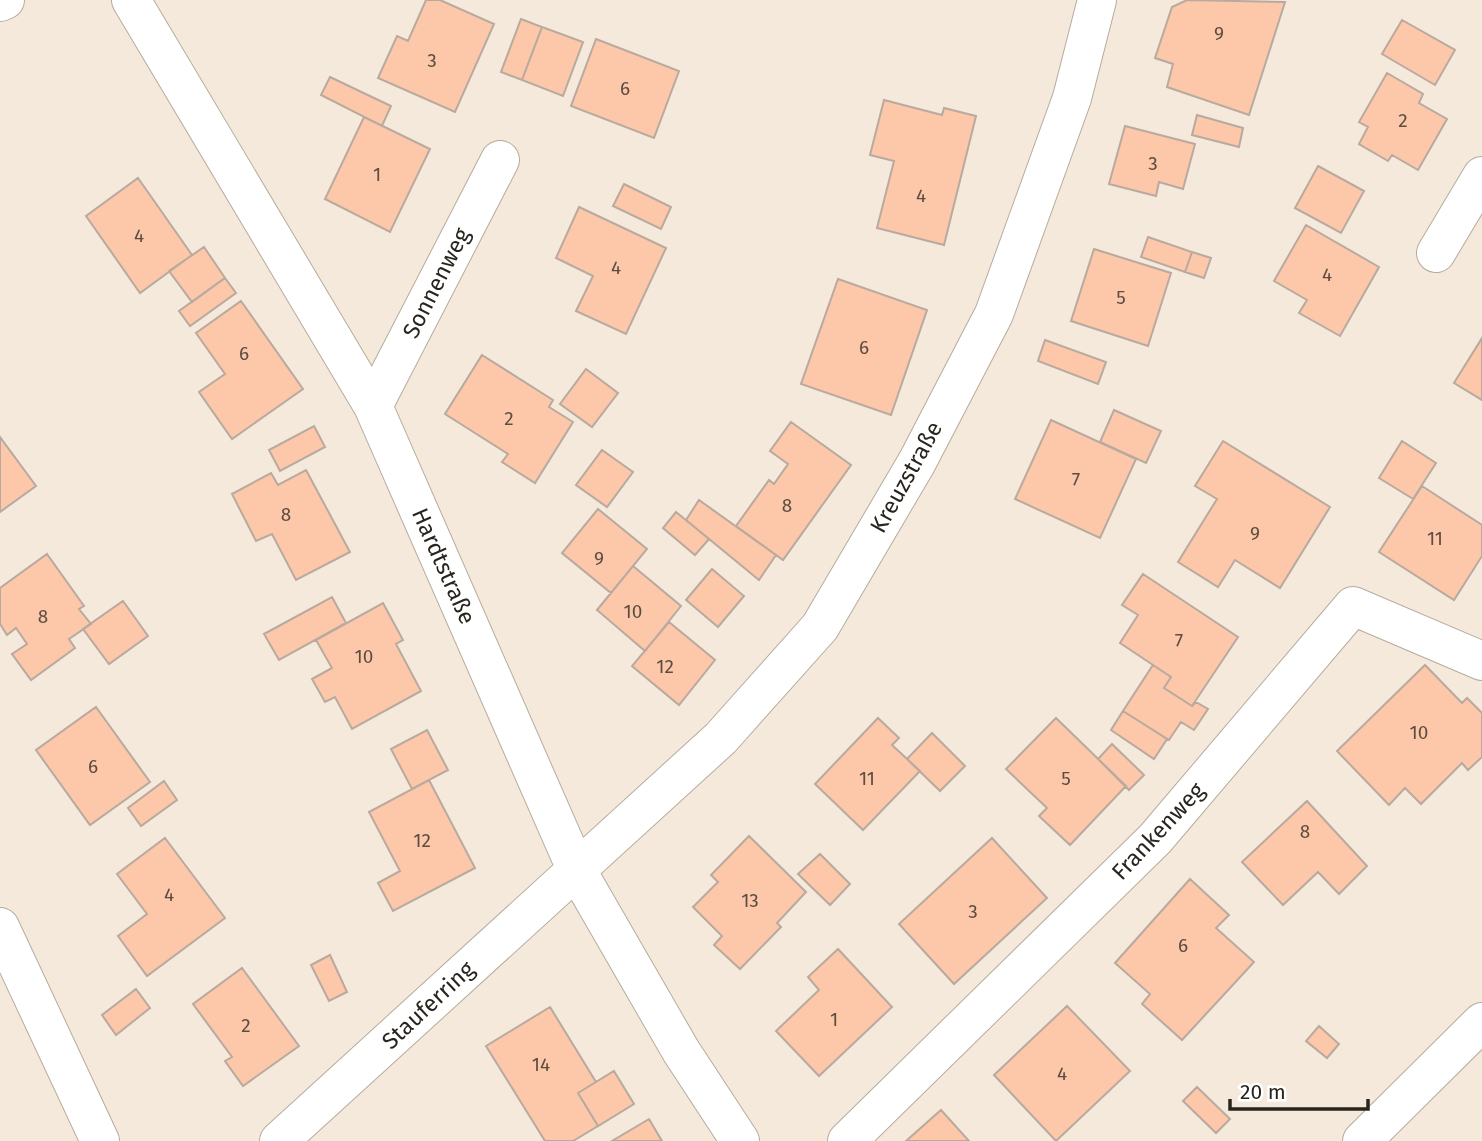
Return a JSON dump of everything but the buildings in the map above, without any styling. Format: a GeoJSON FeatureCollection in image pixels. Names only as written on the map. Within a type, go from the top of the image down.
{"type":"FeatureCollection","features":[{"type":"Feature","properties":{"kind":"street","name":"Hardtstraße"},"geometry":{"type":"LineString","coordinates":[[131,0],[373,406],[576,869],[681,1051],[740,1141]]}},
{"type":"Feature","properties":{"kind":"street","name":"Kreuzstraße"},"geometry":{"type":"LineString","coordinates":[[576,869],[721,738],[820,628],[917,461],[994,314],[1072,98],[1097,0]]}},
{"type":"Feature","properties":{"kind":"street","name":"Sonnenweg"},"geometry":{"type":"LineString","coordinates":[[373,406],[500,160]]}},
{"type":"Feature","properties":{"kind":"street"},"geometry":{"type":"LineString","coordinates":[[1436,253],[1482,176]]}},
{"type":"Feature","properties":{"kind":"street","name":"Frankenweg"},"geometry":{"type":"LineString","coordinates":[[846,1141],[1155,839],[1353,606],[1482,661]]}},
{"type":"Feature","properties":{"kind":"street","name":"Stauferring"},"geometry":{"type":"LineString","coordinates":[[279,1141],[576,869]]}},
{"type":"Feature","properties":{"kind":"street"},"geometry":{"type":"LineString","coordinates":[[0,927],[100,1141]]}},
{"type":"Feature","properties":{"kind":"street"},"geometry":{"type":"LineString","coordinates":[[1362,1141],[1482,1022]]}}]}
